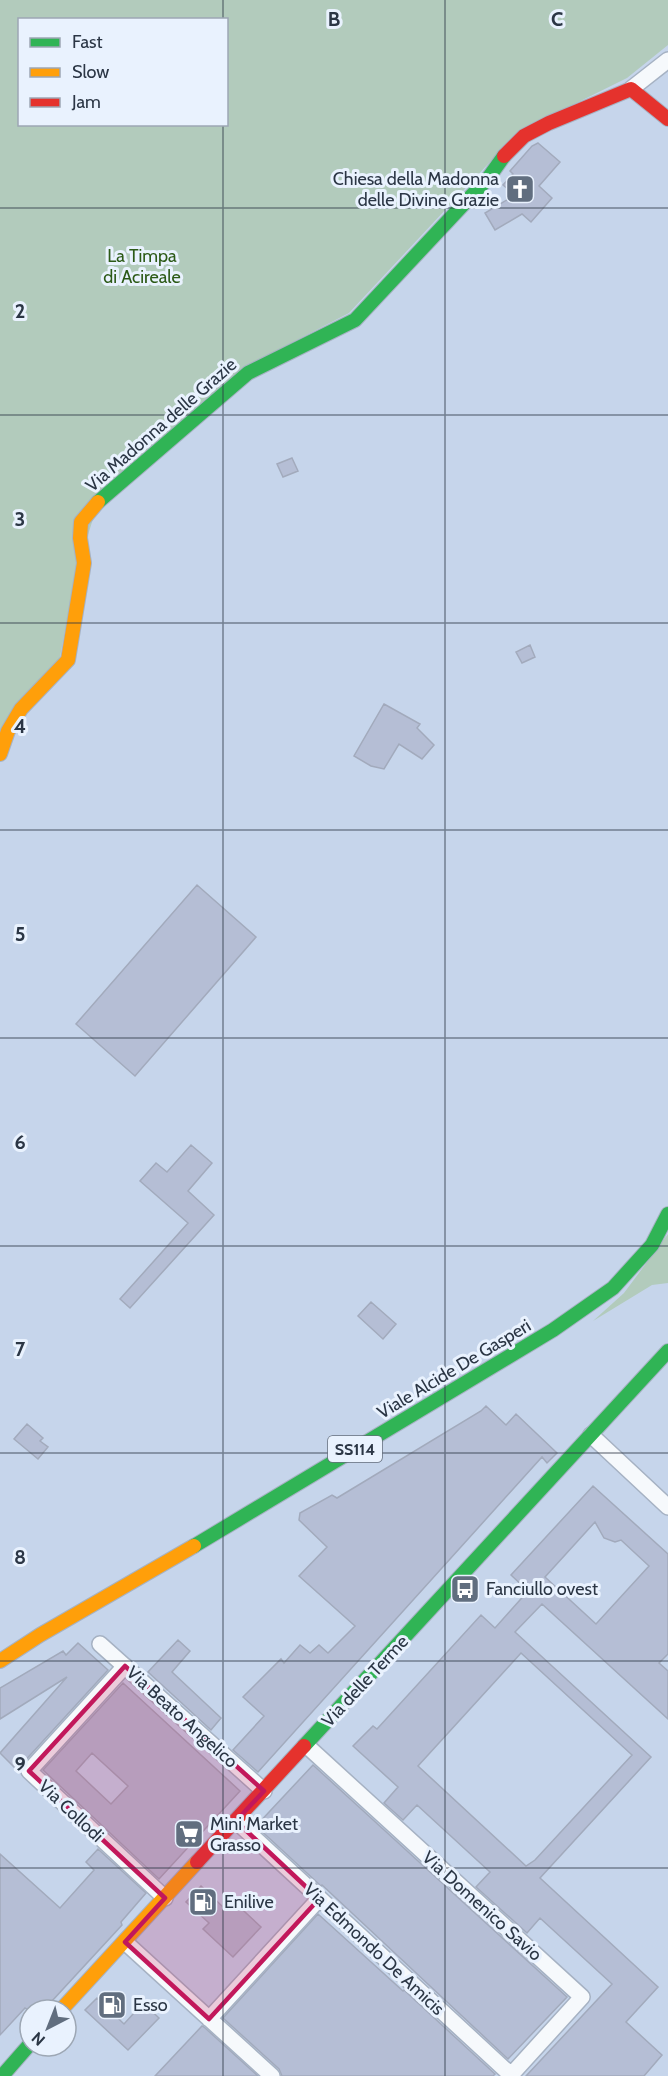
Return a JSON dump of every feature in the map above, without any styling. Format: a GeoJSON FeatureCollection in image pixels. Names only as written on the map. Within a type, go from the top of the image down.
{"type":"FeatureCollection","features":[{"type":"Feature","properties":{"kind":"street"},"geometry":{"type":"LineString","coordinates":[[668,60],[631,89],[668,119]]}},
{"type":"Feature","properties":{"kind":"street","name":"Via Madonna delle Grazie"},"geometry":{"type":"LineString","coordinates":[[0,754],[8,731],[21,709],[68,660],[84,563],[80,538],[81,522],[103,496],[248,373],[355,320],[489,177],[505,155],[524,136],[549,123],[631,89]]}},
{"type":"Feature","properties":{"kind":"street","name":"Viale Alcide De Gasperi"},"geometry":{"type":"LineString","coordinates":[[0,1660],[268,1503],[552,1330],[613,1288],[651,1245],[668,1214]]}},
{"type":"Feature","properties":{"kind":"street","name":"Via delle Terme"},"geometry":{"type":"LineString","coordinates":[[72,1998],[668,1351]]}},
{"type":"Feature","properties":{"kind":"street"},"geometry":{"type":"LineString","coordinates":[[591,1435],[667,1505]]}},
{"type":"Feature","properties":{"kind":"street","name":"Via Beato Angelico"},"geometry":{"type":"LineString","coordinates":[[100,1644],[264,1791]]}},
{"type":"Feature","properties":{"kind":"street","name":"Via Collodi"},"geometry":{"type":"LineString","coordinates":[[125,1666],[29,1771],[165,1898]]}},
{"type":"Feature","properties":{"kind":"street","name":"Via Domenico Savio"},"geometry":{"type":"LineString","coordinates":[[306,1745],[582,1997],[511,2075]]}},
{"type":"Feature","properties":{"kind":"street","name":"Via Edmondo De Amicis"},"geometry":{"type":"LineString","coordinates":[[236,1821],[511,2075]]}},
{"type":"Feature","properties":{"kind":"street"},"geometry":{"type":"LineString","coordinates":[[209,2019],[319,1899]]}},
{"type":"Feature","properties":{"kind":"street"},"geometry":{"type":"LineString","coordinates":[[125,1942],[272,2076]]}},
{"type":"Feature","properties":{"kind":"street"},"geometry":{"type":"LineString","coordinates":[[2,2076],[18,2058]]}},
{"type":"Feature","properties":{"kind":"highlighted area"},"geometry":{"type":"Polygon","coordinates":[[[125,1666],[264,1791],[236,1821],[319,1899],[209,2019],[125,1942],[165,1898],[29,1771],[125,1666]]]}},
{"type":"Feature","properties":{"kind":"green space","name":"La Timpa di Acireale"},"geometry":{"type":"Polygon","coordinates":[[[0,0],[668,0],[668,45],[627,78],[518,132],[349,313],[243,368],[101,493],[75,577],[60,657],[0,740],[0,0]]]}},
{"type":"Feature","properties":{"kind":"green space"},"geometry":{"type":"Polygon","coordinates":[[[668,1234],[668,1283],[652,1285],[593,1321],[624,1293],[668,1234]]]}},
{"type":"Feature","properties":{"kind":"building"},"geometry":{"type":"Polygon","coordinates":[[[538,143],[560,162],[539,186],[552,198],[531,222],[522,214],[495,230],[485,213],[515,195],[503,185],[513,174],[510,171],[532,146],[538,143]]]}},
{"type":"Feature","properties":{"kind":"building"},"geometry":{"type":"Polygon","coordinates":[[[292,458],[298,471],[283,477],[277,464],[292,458]]]}},
{"type":"Feature","properties":{"kind":"building"},"geometry":{"type":"Polygon","coordinates":[[[530,645],[535,657],[522,663],[516,652],[530,645]]]}},
{"type":"Feature","properties":{"kind":"building"},"geometry":{"type":"Polygon","coordinates":[[[384,704],[420,724],[417,728],[434,745],[422,759],[399,744],[384,769],[371,766],[354,756],[384,704]]]}},
{"type":"Feature","properties":{"kind":"building"},"geometry":{"type":"Polygon","coordinates":[[[197,885],[256,937],[135,1076],[76,1024],[197,885]]]}},
{"type":"Feature","properties":{"kind":"building"},"geometry":{"type":"Polygon","coordinates":[[[191,1145],[212,1163],[188,1191],[214,1215],[130,1308],[120,1299],[188,1223],[140,1181],[156,1163],[167,1172],[191,1145]]]}},
{"type":"Feature","properties":{"kind":"building"},"geometry":{"type":"Polygon","coordinates":[[[371,1302],[396,1324],[383,1339],[358,1316],[371,1302]]]}},
{"type":"Feature","properties":{"kind":"building"},"geometry":{"type":"Polygon","coordinates":[[[486,1406],[506,1425],[516,1414],[557,1453],[547,1463],[542,1457],[258,1772],[233,1750],[264,1716],[243,1697],[281,1659],[284,1663],[300,1645],[310,1653],[319,1645],[328,1653],[355,1626],[299,1576],[327,1547],[299,1520],[300,1513],[332,1495],[337,1498],[486,1406]]]}},
{"type":"Feature","properties":{"kind":"building"},"geometry":{"type":"Polygon","coordinates":[[[27,1424],[43,1438],[40,1441],[48,1447],[38,1459],[14,1439],[27,1424]]]}},
{"type":"Feature","properties":{"kind":"building"},"geometry":{"type":"Polygon","coordinates":[[[593,1486],[668,1554],[668,1654],[659,1663],[668,1671],[668,1719],[542,1604],[515,1632],[651,1757],[540,1878],[658,1987],[626,2022],[662,2055],[644,2076],[526,2076],[612,1984],[540,1918],[527,1933],[476,1887],[490,1872],[417,1805],[403,1820],[384,1803],[398,1787],[353,1746],[373,1726],[377,1729],[481,1615],[495,1628],[528,1591],[511,1575],[593,1486]],[[595,1522],[545,1577],[596,1624],[649,1566],[621,1540],[615,1542],[604,1538],[595,1522]],[[521,1653],[418,1766],[526,1866],[535,1860],[632,1755],[521,1653]]]}},
{"type":"Feature","properties":{"kind":"building"},"geometry":{"type":"Polygon","coordinates":[[[178,1640],[190,1651],[172,1672],[221,1718],[211,1730],[148,1672],[178,1640]]]}},
{"type":"Feature","properties":{"kind":"building"},"geometry":{"type":"Polygon","coordinates":[[[78,1643],[108,1670],[18,1771],[0,1753],[67,1677],[0,1719],[0,1688],[63,1651],[66,1655],[78,1643]]]}},
{"type":"Feature","properties":{"kind":"building"},"geometry":{"type":"Polygon","coordinates":[[[123,1683],[240,1791],[159,1879],[43,1770],[123,1683]],[[92,1753],[76,1771],[111,1804],[128,1786],[92,1753]]]}},
{"type":"Feature","properties":{"kind":"building"},"geometry":{"type":"Polygon","coordinates":[[[313,1765],[567,1997],[508,2059],[256,1826],[313,1765]]]}},
{"type":"Feature","properties":{"kind":"building"},"geometry":{"type":"Polygon","coordinates":[[[98,1849],[146,1893],[121,1922],[122,1925],[55,1998],[18,1998],[18,2016],[0,2035],[0,1854],[60,1908],[94,1870],[86,1862],[98,1849]]]}},
{"type":"Feature","properties":{"kind":"building"},"geometry":{"type":"Polygon","coordinates":[[[201,1886],[223,1907],[231,1899],[261,1927],[233,1957],[203,1929],[209,1923],[186,1902],[201,1886]]]}},
{"type":"Feature","properties":{"kind":"building"},"geometry":{"type":"Polygon","coordinates":[[[318,1914],[495,2074],[493,2076],[282,2076],[279,2069],[223,2018],[318,1914]]]}},
{"type":"Feature","properties":{"kind":"building"},"geometry":{"type":"Polygon","coordinates":[[[97,1998],[124,2024],[143,2003],[159,2018],[128,2050],[85,2010],[97,1998]]]}},
{"type":"Feature","properties":{"kind":"building"},"geometry":{"type":"Polygon","coordinates":[[[202,2026],[204,2027],[258,2076],[155,2076],[202,2026]]]}},
{"type":"Feature","properties":{"kind":"traffic: fast"},"geometry":{"type":"LineString","coordinates":[[98,502],[248,373],[355,320],[489,177],[504,156]]}},
{"type":"Feature","properties":{"kind":"traffic: fast"},"geometry":{"type":"LineString","coordinates":[[194,1546],[553,1330],[613,1288],[652,1245],[668,1214]]}},
{"type":"Feature","properties":{"kind":"traffic: fast"},"geometry":{"type":"LineString","coordinates":[[304,1746],[668,1351]]}},
{"type":"Feature","properties":{"kind":"traffic: fast"},"geometry":{"type":"LineString","coordinates":[[2,2076],[18,2058]]}},
{"type":"Feature","properties":{"kind":"traffic: slow"},"geometry":{"type":"LineString","coordinates":[[0,754],[8,731],[21,709],[68,660],[84,563],[80,538],[81,522],[98,502]]}},
{"type":"Feature","properties":{"kind":"traffic: slow"},"geometry":{"type":"LineString","coordinates":[[0,1661],[40,1635],[194,1546]]}},
{"type":"Feature","properties":{"kind":"traffic: slow"},"geometry":{"type":"LineString","coordinates":[[72,1998],[197,1862]]}},
{"type":"Feature","properties":{"kind":"traffic: jam"},"geometry":{"type":"LineString","coordinates":[[504,156],[524,136],[549,123],[631,89],[668,119]]}},
{"type":"Feature","properties":{"kind":"traffic: jam"},"geometry":{"type":"LineString","coordinates":[[197,1862],[304,1746]]}},
{"type":"Feature","properties":{"kind":"place","name":"Chiesa della Madonna delle Divine Grazie"},"geometry":{"type":"Point","coordinates":[520,189]}},
{"type":"Feature","properties":{"kind":"place","name":"Fanciullo ovest"},"geometry":{"type":"Point","coordinates":[465,1589]}},
{"type":"Feature","properties":{"kind":"place","name":"Mini Market Grasso"},"geometry":{"type":"Point","coordinates":[189,1834]}},
{"type":"Feature","properties":{"kind":"place","name":"Enilive"},"geometry":{"type":"Point","coordinates":[203,1902]}},
{"type":"Feature","properties":{"kind":"place","name":"Esso"},"geometry":{"type":"Point","coordinates":[112,2005]}}]}
